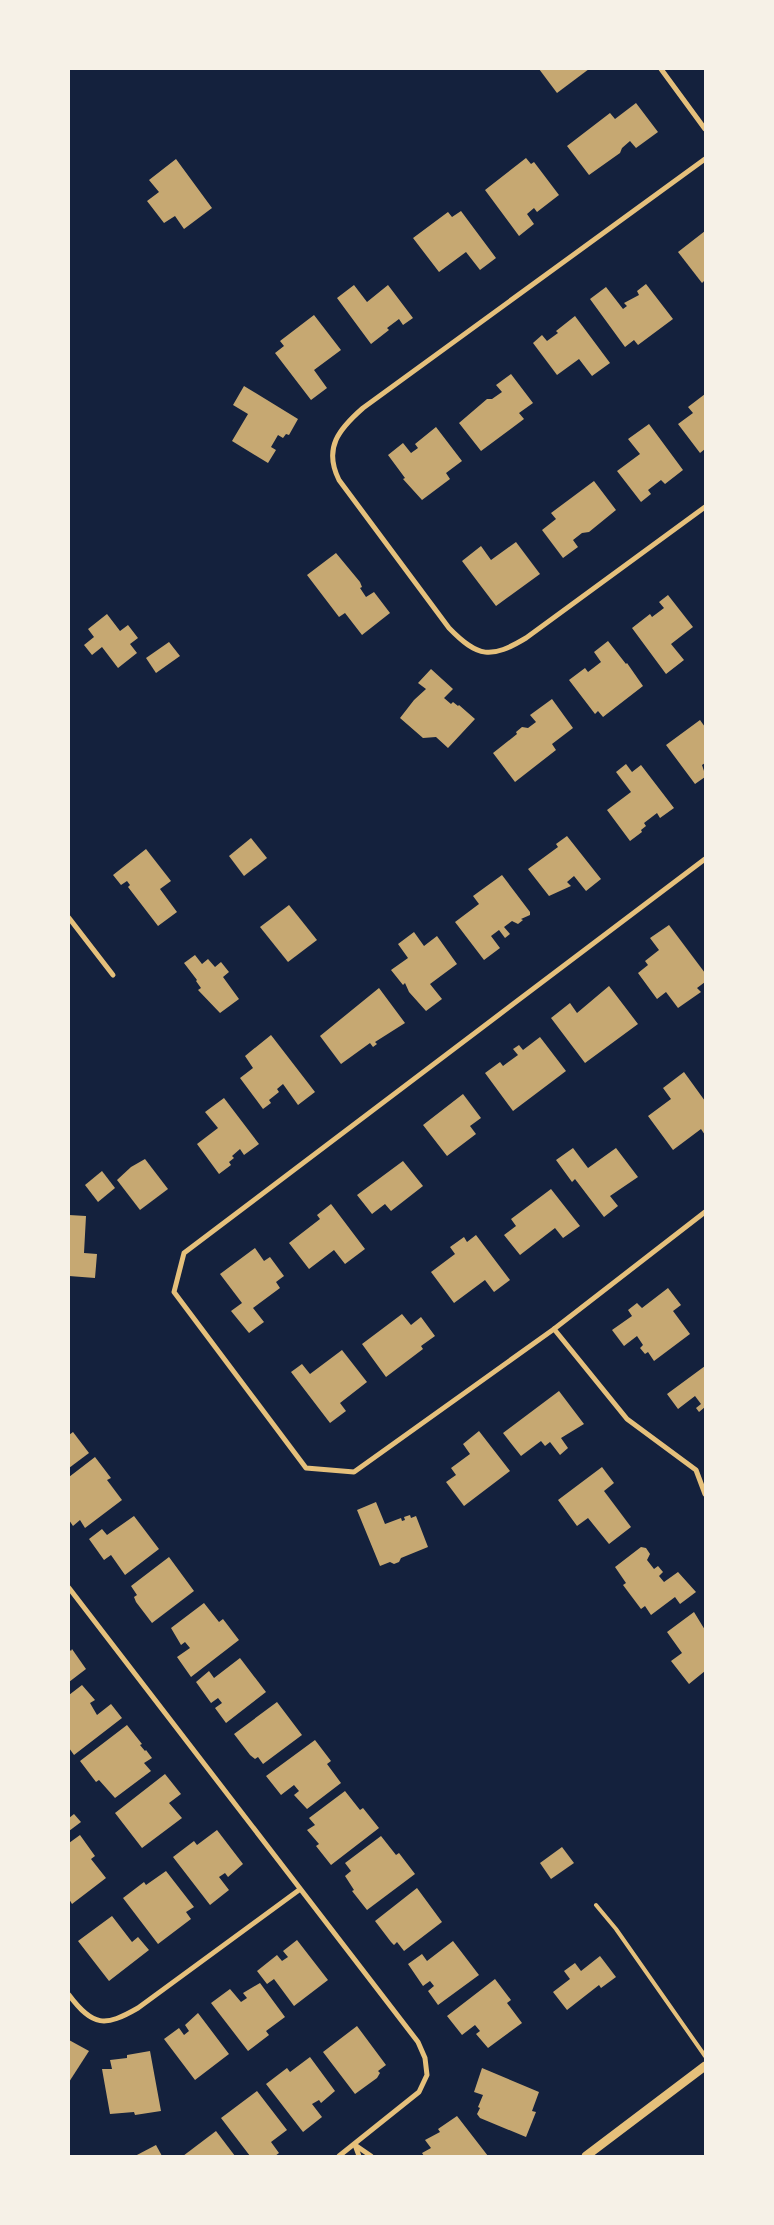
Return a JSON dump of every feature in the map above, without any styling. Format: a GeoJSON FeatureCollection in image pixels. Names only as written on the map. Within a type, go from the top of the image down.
{"type":"FeatureCollection","features":[{"type":"Feature","properties":{"kind":"street"},"geometry":{"type":"LineString","coordinates":[[661,69],[705,129]]}},
{"type":"Feature","properties":{"kind":"street"},"geometry":{"type":"LineString","coordinates":[[705,159],[363,408],[341,431],[334,445],[332,460],[339,480],[450,628],[463,642],[484,654],[507,649],[526,638],[705,507]]}},
{"type":"Feature","properties":{"kind":"street"},"geometry":{"type":"LineString","coordinates":[[705,859],[184,1253],[174,1292],[306,1468],[354,1472],[554,1329],[705,1212]]}},
{"type":"Feature","properties":{"kind":"street"},"geometry":{"type":"LineString","coordinates":[[69,918],[113,975]]}},
{"type":"Feature","properties":{"kind":"street"},"geometry":{"type":"LineString","coordinates":[[554,1329],[627,1419],[696,1470],[705,1494]]}},
{"type":"Feature","properties":{"kind":"street"},"geometry":{"type":"LineString","coordinates":[[69,1588],[418,2042],[424,2058],[427,2076],[419,2092],[339,2156]]}},
{"type":"Feature","properties":{"kind":"street"},"geometry":{"type":"LineString","coordinates":[[69,1995],[77,2006],[95,2020],[116,2021],[138,2008],[300,1890]]}},
{"type":"Feature","properties":{"kind":"street"},"geometry":{"type":"LineString","coordinates":[[586,2156],[705,2066]]}},
{"type":"Feature","properties":{"kind":"street"},"geometry":{"type":"LineString","coordinates":[[355,2145],[360,2156]]}},
{"type":"Feature","properties":{"kind":"street"},"geometry":{"type":"LineString","coordinates":[[355,2145],[371,2156]]}},
{"type":"Feature","properties":{"kind":"lane"},"geometry":{"type":"LineString","coordinates":[[596,1905],[626,1943],[705,2056]]}},
{"type":"Feature","properties":{"kind":"building"},"geometry":{"type":"Polygon","coordinates":[[[539,69],[589,69],[557,93],[539,69]]]}},
{"type":"Feature","properties":{"kind":"building"},"geometry":{"type":"Polygon","coordinates":[[[636,103],[658,132],[636,148],[630,141],[622,148],[620,153],[589,175],[567,146],[610,113],[615,119],[636,103]]]}},
{"type":"Feature","properties":{"kind":"building"},"geometry":{"type":"Polygon","coordinates":[[[526,158],[531,164],[534,162],[559,195],[537,212],[534,208],[527,214],[534,224],[519,236],[485,190],[526,158]]]}},
{"type":"Feature","properties":{"kind":"building"},"geometry":{"type":"Polygon","coordinates":[[[176,159],[212,208],[184,229],[175,216],[164,223],[147,201],[159,192],[149,180],[176,159]]]}},
{"type":"Feature","properties":{"kind":"building"},"geometry":{"type":"Polygon","coordinates":[[[461,211],[496,258],[480,270],[466,252],[439,272],[413,238],[448,212],[452,217],[461,211]]]}},
{"type":"Feature","properties":{"kind":"building"},"geometry":{"type":"Polygon","coordinates":[[[705,231],[705,280],[702,283],[678,252],[705,231]]]}},
{"type":"Feature","properties":{"kind":"building"},"geometry":{"type":"Polygon","coordinates":[[[646,284],[673,319],[638,345],[634,340],[625,347],[590,299],[606,287],[623,309],[627,306],[624,303],[639,295],[637,291],[646,284]]]}},
{"type":"Feature","properties":{"kind":"building"},"geometry":{"type":"Polygon","coordinates":[[[354,285],[367,302],[388,285],[413,318],[403,325],[399,319],[387,328],[389,330],[371,344],[337,298],[354,285]]]}},
{"type":"Feature","properties":{"kind":"building"},"geometry":{"type":"Polygon","coordinates":[[[314,315],[341,350],[314,370],[327,388],[311,400],[275,353],[284,346],[280,341],[314,315]]]}},
{"type":"Feature","properties":{"kind":"building"},"geometry":{"type":"Polygon","coordinates":[[[575,316],[610,363],[592,376],[579,359],[557,375],[533,343],[542,335],[547,341],[575,316]]]}},
{"type":"Feature","properties":{"kind":"building"},"geometry":{"type":"Polygon","coordinates":[[[511,374],[533,403],[519,413],[524,419],[481,451],[459,423],[487,399],[492,399],[502,392],[496,385],[511,374]]]}},
{"type":"Feature","properties":{"kind":"building"},"geometry":{"type":"Polygon","coordinates":[[[244,386],[298,419],[289,435],[286,434],[283,438],[278,435],[271,447],[276,450],[268,463],[232,441],[248,414],[233,405],[244,386]]]}},
{"type":"Feature","properties":{"kind":"building"},"geometry":{"type":"Polygon","coordinates":[[[705,394],[705,449],[700,453],[678,424],[693,413],[688,407],[705,394]]]}},
{"type":"Feature","properties":{"kind":"building"},"geometry":{"type":"Polygon","coordinates":[[[649,424],[683,470],[665,484],[661,480],[648,490],[651,494],[641,502],[617,471],[640,454],[628,439],[649,424]]]}},
{"type":"Feature","properties":{"kind":"building"},"geometry":{"type":"Polygon","coordinates":[[[436,427],[462,461],[446,473],[450,479],[422,500],[403,479],[405,478],[388,455],[403,443],[411,453],[418,448],[415,444],[436,427]]]}},
{"type":"Feature","properties":{"kind":"building"},"geometry":{"type":"Polygon","coordinates":[[[594,481],[616,510],[589,532],[582,533],[573,540],[578,547],[563,558],[542,530],[556,519],[551,513],[594,481]]]}},
{"type":"Feature","properties":{"kind":"building"},"geometry":{"type":"Polygon","coordinates":[[[516,542],[540,574],[496,606],[462,561],[481,546],[491,560],[516,542]]]}},
{"type":"Feature","properties":{"kind":"building"},"geometry":{"type":"Polygon","coordinates":[[[336,553],[360,582],[362,587],[360,588],[366,597],[374,592],[390,613],[362,635],[345,613],[339,617],[307,575],[336,553]]]}},
{"type":"Feature","properties":{"kind":"building"},"geometry":{"type":"Polygon","coordinates":[[[668,595],[693,627],[671,644],[684,660],[666,674],[632,628],[650,614],[652,617],[664,608],[659,602],[668,595]]]}},
{"type":"Feature","properties":{"kind":"building"},"geometry":{"type":"Polygon","coordinates":[[[107,614],[120,631],[128,625],[138,638],[130,644],[137,653],[118,668],[102,647],[92,655],[84,645],[94,637],[88,629],[107,614]]]}},
{"type":"Feature","properties":{"kind":"building"},"geometry":{"type":"Polygon","coordinates":[[[608,641],[643,686],[603,717],[598,711],[595,714],[569,680],[585,668],[588,672],[601,662],[594,652],[608,641]]]}},
{"type":"Feature","properties":{"kind":"building"},"geometry":{"type":"Polygon","coordinates":[[[169,642],[180,656],[156,673],[146,658],[169,642]]]}},
{"type":"Feature","properties":{"kind":"building"},"geometry":{"type":"Polygon","coordinates":[[[431,669],[453,689],[444,698],[451,704],[453,702],[459,705],[475,719],[448,748],[436,737],[423,738],[400,718],[414,700],[426,689],[418,683],[431,669]]]}},
{"type":"Feature","properties":{"kind":"building"},"geometry":{"type":"Polygon","coordinates":[[[552,699],[573,728],[552,744],[556,750],[515,782],[493,753],[517,734],[516,732],[522,727],[528,728],[536,722],[530,715],[552,699]]]}},
{"type":"Feature","properties":{"kind":"building"},"geometry":{"type":"Polygon","coordinates":[[[700,720],[705,727],[705,763],[702,765],[705,777],[695,784],[666,745],[700,720]]]}},
{"type":"Feature","properties":{"kind":"building"},"geometry":{"type":"Polygon","coordinates":[[[626,764],[632,772],[641,765],[674,808],[660,818],[657,813],[644,823],[646,826],[641,830],[642,832],[630,841],[607,810],[631,792],[616,772],[626,764]]]}},
{"type":"Feature","properties":{"kind":"building"},"geometry":{"type":"Polygon","coordinates":[[[567,836],[601,879],[586,891],[574,876],[567,882],[571,886],[549,896],[528,869],[558,847],[556,844],[567,836]]]}},
{"type":"Feature","properties":{"kind":"building"},"geometry":{"type":"Polygon","coordinates":[[[251,838],[267,858],[244,876],[229,856],[251,838]]]}},
{"type":"Feature","properties":{"kind":"building"},"geometry":{"type":"Polygon","coordinates":[[[146,849],[171,881],[160,889],[177,912],[158,926],[128,887],[130,885],[127,881],[121,885],[113,875],[146,849]]]}},
{"type":"Feature","properties":{"kind":"building"},"geometry":{"type":"Polygon","coordinates":[[[502,875],[530,912],[530,915],[521,919],[523,920],[518,924],[512,921],[504,927],[510,934],[505,938],[499,930],[491,936],[500,948],[484,960],[455,922],[479,904],[473,896],[502,875]]]}},
{"type":"Feature","properties":{"kind":"building"},"geometry":{"type":"Polygon","coordinates":[[[289,905],[317,940],[288,962],[260,927],[289,905]]]}},
{"type":"Feature","properties":{"kind":"building"},"geometry":{"type":"Polygon","coordinates":[[[669,925],[705,973],[705,982],[697,988],[701,992],[678,1008],[666,992],[657,999],[638,973],[648,965],[645,961],[659,950],[650,938],[669,925]]]}},
{"type":"Feature","properties":{"kind":"building"},"geometry":{"type":"Polygon","coordinates":[[[414,932],[424,946],[437,936],[457,964],[430,984],[442,999],[426,1011],[409,992],[405,983],[403,985],[391,970],[408,958],[398,944],[414,932]]]}},
{"type":"Feature","properties":{"kind":"building"},"geometry":{"type":"Polygon","coordinates":[[[195,955],[202,964],[208,959],[215,967],[221,962],[229,972],[223,977],[239,999],[220,1013],[198,990],[201,988],[197,980],[184,963],[195,955]]]}},
{"type":"Feature","properties":{"kind":"building"},"geometry":{"type":"Polygon","coordinates":[[[609,986],[638,1024],[585,1063],[551,1018],[570,1003],[577,1013],[609,986]]]}},
{"type":"Feature","properties":{"kind":"building"},"geometry":{"type":"Polygon","coordinates":[[[379,988],[405,1023],[375,1042],[377,1044],[373,1047],[370,1043],[341,1064],[320,1036],[379,988]]]}},
{"type":"Feature","properties":{"kind":"building"},"geometry":{"type":"Polygon","coordinates":[[[271,1035],[315,1092],[298,1105],[283,1084],[277,1089],[279,1092],[269,1100],[271,1103],[263,1109],[240,1078],[253,1068],[245,1056],[271,1035]]]}},
{"type":"Feature","properties":{"kind":"building"},"geometry":{"type":"Polygon","coordinates":[[[540,1037],[566,1071],[513,1111],[485,1073],[500,1062],[503,1066],[518,1055],[513,1049],[519,1045],[523,1050],[540,1037]]]}},
{"type":"Feature","properties":{"kind":"building"},"geometry":{"type":"Polygon","coordinates":[[[684,1072],[705,1101],[705,1135],[701,1129],[673,1150],[648,1116],[671,1099],[663,1088],[684,1072]]]}},
{"type":"Feature","properties":{"kind":"building"},"geometry":{"type":"Polygon","coordinates":[[[463,1094],[481,1118],[470,1126],[476,1134],[447,1156],[423,1125],[463,1094]]]}},
{"type":"Feature","properties":{"kind":"building"},"geometry":{"type":"Polygon","coordinates":[[[224,1098],[259,1144],[244,1155],[240,1149],[232,1156],[234,1158],[229,1162],[231,1165],[219,1174],[197,1144],[218,1128],[205,1112],[224,1098]]]}},
{"type":"Feature","properties":{"kind":"building"},"geometry":{"type":"Polygon","coordinates":[[[573,1148],[588,1168],[616,1148],[638,1177],[610,1196],[618,1206],[604,1217],[575,1179],[572,1182],[556,1160],[573,1148]]]}},
{"type":"Feature","properties":{"kind":"building"},"geometry":{"type":"Polygon","coordinates":[[[145,1159],[168,1189],[140,1210],[117,1180],[131,1167],[145,1159]]]}},
{"type":"Feature","properties":{"kind":"building"},"geometry":{"type":"Polygon","coordinates":[[[403,1161],[423,1186],[391,1211],[385,1204],[372,1214],[357,1195],[403,1161]]]}},
{"type":"Feature","properties":{"kind":"building"},"geometry":{"type":"Polygon","coordinates":[[[102,1171],[115,1188],[98,1202],[85,1185],[102,1171]]]}},
{"type":"Feature","properties":{"kind":"building"},"geometry":{"type":"Polygon","coordinates":[[[551,1189],[580,1226],[563,1238],[555,1228],[520,1255],[504,1235],[516,1226],[511,1219],[551,1189]]]}},
{"type":"Feature","properties":{"kind":"building"},"geometry":{"type":"Polygon","coordinates":[[[331,1204],[365,1249],[345,1264],[334,1250],[309,1269],[289,1243],[320,1219],[317,1215],[331,1204]]]}},
{"type":"Feature","properties":{"kind":"building"},"geometry":{"type":"Polygon","coordinates":[[[69,1215],[86,1216],[84,1253],[97,1254],[95,1278],[69,1276],[69,1215]]]}},
{"type":"Feature","properties":{"kind":"building"},"geometry":{"type":"Polygon","coordinates":[[[476,1235],[510,1280],[494,1292],[485,1280],[454,1303],[431,1272],[455,1254],[450,1247],[464,1237],[467,1242],[476,1235]]]}},
{"type":"Feature","properties":{"kind":"building"},"geometry":{"type":"Polygon","coordinates":[[[255,1248],[264,1261],[270,1257],[284,1276],[276,1282],[280,1288],[253,1308],[264,1322],[249,1333],[231,1311],[242,1303],[220,1274],[255,1248]]]}},
{"type":"Feature","properties":{"kind":"building"},"geometry":{"type":"Polygon","coordinates":[[[668,1288],[681,1305],[673,1311],[690,1334],[654,1361],[648,1352],[645,1354],[640,1348],[643,1345],[637,1336],[624,1346],[612,1330],[632,1316],[628,1310],[637,1303],[642,1308],[668,1288]]]}},
{"type":"Feature","properties":{"kind":"building"},"geometry":{"type":"Polygon","coordinates":[[[402,1314],[411,1325],[421,1317],[435,1336],[421,1346],[423,1349],[386,1377],[362,1344],[402,1314]]]}},
{"type":"Feature","properties":{"kind":"building"},"geometry":{"type":"Polygon","coordinates":[[[342,1350],[367,1382],[340,1403],[346,1411],[330,1423],[291,1372],[302,1364],[310,1374],[342,1350]]]}},
{"type":"Feature","properties":{"kind":"building"},"geometry":{"type":"Polygon","coordinates":[[[705,1366],[705,1407],[699,1412],[696,1408],[701,1404],[695,1396],[678,1409],[667,1394],[705,1366]]]}},
{"type":"Feature","properties":{"kind":"building"},"geometry":{"type":"Polygon","coordinates":[[[559,1391],[584,1424],[561,1438],[568,1448],[560,1455],[550,1442],[545,1446],[541,1441],[521,1456],[503,1433],[559,1391]]]}},
{"type":"Feature","properties":{"kind":"building"},"geometry":{"type":"Polygon","coordinates":[[[479,1431],[510,1471],[464,1506],[446,1482],[456,1475],[451,1468],[470,1454],[463,1444],[479,1431]]]}},
{"type":"Feature","properties":{"kind":"building"},"geometry":{"type":"Polygon","coordinates":[[[73,1432],[89,1453],[69,1468],[69,1435],[73,1432]]]}},
{"type":"Feature","properties":{"kind":"building"},"geometry":{"type":"Polygon","coordinates":[[[95,1457],[111,1478],[107,1480],[122,1500],[85,1528],[80,1520],[73,1526],[69,1520],[69,1477],[95,1457]]]}},
{"type":"Feature","properties":{"kind":"building"},"geometry":{"type":"Polygon","coordinates":[[[602,1467],[614,1483],[604,1491],[631,1527],[609,1544],[588,1518],[577,1526],[558,1500],[602,1467]]]}},
{"type":"Feature","properties":{"kind":"building"},"geometry":{"type":"Polygon","coordinates":[[[376,1502],[385,1524],[401,1518],[402,1521],[405,1520],[404,1517],[410,1515],[411,1518],[416,1516],[428,1547],[401,1558],[399,1562],[394,1564],[390,1562],[380,1566],[357,1510],[376,1502]]]}},
{"type":"Feature","properties":{"kind":"building"},"geometry":{"type":"Polygon","coordinates":[[[134,1516],[159,1549],[125,1575],[111,1555],[104,1560],[89,1539],[102,1529],[107,1535],[134,1516]]]}},
{"type":"Feature","properties":{"kind":"building"},"geometry":{"type":"Polygon","coordinates":[[[641,1547],[646,1548],[650,1554],[647,1560],[654,1569],[658,1566],[663,1572],[659,1576],[664,1582],[678,1572],[696,1592],[680,1604],[675,1597],[651,1615],[645,1606],[641,1609],[623,1585],[626,1583],[615,1567],[641,1547]]]}},
{"type":"Feature","properties":{"kind":"building"},"geometry":{"type":"Polygon","coordinates":[[[169,1557],[194,1591],[152,1623],[136,1602],[134,1597],[137,1595],[131,1586],[169,1557]]]}},
{"type":"Feature","properties":{"kind":"building"},"geometry":{"type":"Polygon","coordinates":[[[204,1603],[219,1622],[223,1619],[239,1640],[191,1677],[177,1657],[190,1648],[185,1642],[181,1645],[171,1628],[204,1603]]]}},
{"type":"Feature","properties":{"kind":"building"},"geometry":{"type":"Polygon","coordinates":[[[694,1612],[705,1630],[705,1671],[689,1684],[671,1661],[682,1653],[667,1632],[694,1612]]]}},
{"type":"Feature","properties":{"kind":"building"},"geometry":{"type":"Polygon","coordinates":[[[69,1649],[71,1651],[72,1649],[86,1669],[69,1682],[69,1649]]]}},
{"type":"Feature","properties":{"kind":"building"},"geometry":{"type":"Polygon","coordinates":[[[240,1658],[266,1692],[226,1723],[215,1708],[222,1703],[218,1698],[211,1703],[196,1682],[209,1671],[214,1678],[240,1658]]]}},
{"type":"Feature","properties":{"kind":"building"},"geometry":{"type":"Polygon","coordinates":[[[82,1685],[95,1700],[90,1703],[97,1715],[111,1704],[122,1718],[74,1755],[69,1748],[69,1695],[82,1685]]]}},
{"type":"Feature","properties":{"kind":"building"},"geometry":{"type":"Polygon","coordinates":[[[277,1702],[302,1735],[263,1764],[258,1757],[255,1759],[250,1755],[234,1734],[277,1702]]]}},
{"type":"Feature","properties":{"kind":"building"},"geometry":{"type":"Polygon","coordinates":[[[127,1725],[142,1744],[140,1745],[152,1758],[144,1763],[151,1771],[115,1798],[99,1780],[96,1782],[80,1761],[127,1725]]]}},
{"type":"Feature","properties":{"kind":"building"},"geometry":{"type":"Polygon","coordinates":[[[315,1740],[331,1761],[327,1764],[341,1783],[307,1809],[294,1795],[299,1791],[294,1785],[281,1795],[266,1776],[315,1740]]]}},
{"type":"Feature","properties":{"kind":"building"},"geometry":{"type":"Polygon","coordinates":[[[165,1774],[181,1794],[169,1803],[182,1818],[142,1848],[115,1813],[165,1774]]]}},
{"type":"Feature","properties":{"kind":"building"},"geometry":{"type":"Polygon","coordinates":[[[345,1791],[360,1810],[363,1808],[379,1828],[331,1865],[316,1846],[319,1844],[307,1830],[315,1825],[309,1818],[345,1791]]]}},
{"type":"Feature","properties":{"kind":"building"},"geometry":{"type":"Polygon","coordinates":[[[74,1814],[81,1822],[69,1831],[69,1818],[74,1814]]]}},
{"type":"Feature","properties":{"kind":"building"},"geometry":{"type":"Polygon","coordinates":[[[217,1830],[243,1864],[228,1877],[225,1873],[219,1877],[229,1890],[210,1905],[173,1857],[194,1841],[197,1845],[217,1830]]]}},
{"type":"Feature","properties":{"kind":"building"},"geometry":{"type":"Polygon","coordinates":[[[80,1835],[95,1856],[91,1859],[106,1878],[72,1904],[69,1899],[69,1843],[80,1835]]]}},
{"type":"Feature","properties":{"kind":"building"},"geometry":{"type":"Polygon","coordinates":[[[381,1836],[396,1855],[399,1853],[415,1874],[367,1910],[352,1891],[354,1890],[345,1876],[351,1871],[345,1863],[381,1836]]]}},
{"type":"Feature","properties":{"kind":"building"},"geometry":{"type":"Polygon","coordinates":[[[562,1847],[574,1863],[551,1879],[540,1863],[562,1847]]]}},
{"type":"Feature","properties":{"kind":"building"},"geometry":{"type":"Polygon","coordinates":[[[166,1871],[194,1907],[186,1912],[191,1919],[158,1944],[123,1898],[144,1882],[146,1885],[166,1871]]]}},
{"type":"Feature","properties":{"kind":"building"},"geometry":{"type":"Polygon","coordinates":[[[417,1888],[442,1922],[404,1951],[397,1942],[394,1945],[391,1942],[375,1921],[417,1888]]]}},
{"type":"Feature","properties":{"kind":"building"},"geometry":{"type":"Polygon","coordinates":[[[112,1916],[132,1942],[138,1937],[149,1950],[109,1981],[78,1941],[112,1916]]]}},
{"type":"Feature","properties":{"kind":"building"},"geometry":{"type":"Polygon","coordinates":[[[297,1940],[328,1980],[294,2006],[274,1979],[267,1984],[257,1971],[277,1955],[282,1961],[288,1957],[283,1951],[297,1940]]]}},
{"type":"Feature","properties":{"kind":"building"},"geometry":{"type":"Polygon","coordinates":[[[453,1941],[479,1975],[438,2005],[428,1991],[434,1986],[430,1981],[423,1986],[408,1964],[422,1954],[427,1961],[453,1941]]]}},
{"type":"Feature","properties":{"kind":"building"},"geometry":{"type":"Polygon","coordinates":[[[600,1956],[616,1977],[601,1988],[599,1985],[567,2010],[553,1992],[570,1979],[564,1971],[575,1963],[581,1971],[600,1956]]]}},
{"type":"Feature","properties":{"kind":"building"},"geometry":{"type":"Polygon","coordinates":[[[495,1979],[511,2000],[507,2003],[522,2023],[488,2048],[476,2034],[480,2031],[475,2025],[462,2035],[447,2016],[495,1979]]]}},
{"type":"Feature","properties":{"kind":"building"},"geometry":{"type":"Polygon","coordinates":[[[260,1983],[285,2017],[266,2031],[269,2035],[248,2051],[211,2003],[230,1989],[241,2002],[247,1998],[243,1993],[260,1983]]]}},
{"type":"Feature","properties":{"kind":"building"},"geometry":{"type":"Polygon","coordinates":[[[198,2013],[229,2054],[195,2080],[164,2039],[179,2028],[184,2035],[189,2031],[185,2025],[198,2013]]]}},
{"type":"Feature","properties":{"kind":"building"},"geometry":{"type":"Polygon","coordinates":[[[357,2026],[386,2065],[378,2071],[380,2073],[377,2078],[355,2094],[323,2052],[357,2026]]]}},
{"type":"Feature","properties":{"kind":"building"},"geometry":{"type":"Polygon","coordinates":[[[69,2040],[89,2051],[69,2082],[69,2040]]]}},
{"type":"Feature","properties":{"kind":"building"},"geometry":{"type":"Polygon","coordinates":[[[150,2051],[161,2111],[135,2115],[134,2112],[110,2114],[102,2069],[112,2069],[110,2060],[127,2058],[127,2055],[150,2051]]]}},
{"type":"Feature","properties":{"kind":"building"},"geometry":{"type":"Polygon","coordinates":[[[310,2057],[335,2091],[321,2103],[319,2100],[312,2104],[322,2117],[303,2132],[266,2084],[287,2068],[290,2072],[310,2057]]]}},
{"type":"Feature","properties":{"kind":"building"},"geometry":{"type":"Polygon","coordinates":[[[482,2068],[539,2092],[532,2111],[536,2112],[526,2137],[480,2118],[477,2114],[483,2095],[474,2092],[482,2068]]]}},
{"type":"Feature","properties":{"kind":"building"},"geometry":{"type":"Polygon","coordinates":[[[257,2091],[287,2130],[271,2142],[279,2153],[275,2156],[250,2156],[221,2118],[257,2091]]]}},
{"type":"Feature","properties":{"kind":"building"},"geometry":{"type":"Polygon","coordinates":[[[457,2116],[488,2156],[424,2156],[422,2153],[431,2148],[425,2140],[440,2132],[438,2129],[457,2116]]]}},
{"type":"Feature","properties":{"kind":"building"},"geometry":{"type":"Polygon","coordinates":[[[216,2131],[235,2156],[183,2156],[216,2131]]]}},
{"type":"Feature","properties":{"kind":"building"},"geometry":{"type":"Polygon","coordinates":[[[156,2145],[162,2156],[135,2156],[156,2145]]]}}]}
